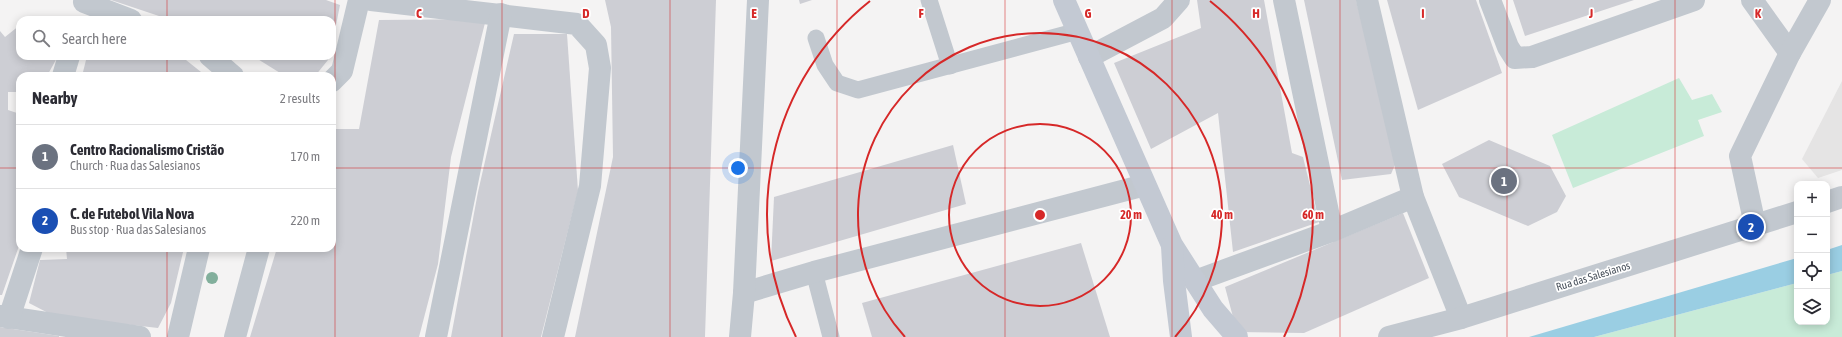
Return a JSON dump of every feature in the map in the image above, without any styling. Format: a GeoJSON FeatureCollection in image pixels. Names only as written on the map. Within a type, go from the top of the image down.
{"type":"FeatureCollection","features":[{"type":"Feature","properties":{"kind":"street"},"geometry":{"type":"LineString","coordinates":[[336,77],[342,71],[359,0]]}},
{"type":"Feature","properties":{"kind":"street"},"geometry":{"type":"LineString","coordinates":[[370,0],[432,3],[577,24],[596,45],[600,68],[590,186],[553,337]]}},
{"type":"Feature","properties":{"kind":"street"},"geometry":{"type":"LineString","coordinates":[[740,337],[744,294],[758,0]]}},
{"type":"Feature","properties":{"kind":"street"},"geometry":{"type":"LineString","coordinates":[[1064,0],[1172,245],[1213,309],[1237,337]]}},
{"type":"Feature","properties":{"kind":"street"},"geometry":{"type":"LineString","coordinates":[[1089,57],[1163,18],[1178,3],[1179,0]]}},
{"type":"Feature","properties":{"kind":"street"},"geometry":{"type":"LineString","coordinates":[[1284,0],[1332,231]]}},
{"type":"Feature","properties":{"kind":"street"},"geometry":{"type":"LineString","coordinates":[[1367,0],[1413,197],[1461,318]]}},
{"type":"Feature","properties":{"kind":"street"},"geometry":{"type":"LineString","coordinates":[[1490,0],[1508,47],[1515,58],[1532,57],[1694,0]]}},
{"type":"Feature","properties":{"kind":"street"},"geometry":{"type":"LineString","coordinates":[[1752,0],[1790,53]]}},
{"type":"Feature","properties":{"kind":"street"},"geometry":{"type":"LineString","coordinates":[[1755,225],[1740,156],[1790,53],[1820,0]]}},
{"type":"Feature","properties":{"kind":"street"},"geometry":{"type":"LineString","coordinates":[[82,7],[116,16]]}},
{"type":"Feature","properties":{"kind":"street"},"geometry":{"type":"LineString","coordinates":[[436,337],[501,14]]}},
{"type":"Feature","properties":{"kind":"street"},"geometry":{"type":"LineString","coordinates":[[64,72],[68,60]]}},
{"type":"Feature","properties":{"kind":"street"},"geometry":{"type":"LineString","coordinates":[[215,60],[228,72]]}},
{"type":"Feature","properties":{"kind":"street"},"geometry":{"type":"LineString","coordinates":[[744,294],[814,272],[1145,185]]}},
{"type":"Feature","properties":{"kind":"street"},"geometry":{"type":"LineString","coordinates":[[1195,281],[1332,231],[1413,197]]}},
{"type":"Feature","properties":{"kind":"street"},"geometry":{"type":"LineString","coordinates":[[1830,201],[1842,198]]}},
{"type":"Feature","properties":{"kind":"street","name":"Rua das Salesianos"},"geometry":{"type":"LineString","coordinates":[[1389,337],[1461,318],[1794,213]]}},
{"type":"Feature","properties":{"kind":"street"},"geometry":{"type":"LineString","coordinates":[[1172,245],[1174,281],[1181,337]]}},
{"type":"Feature","properties":{"kind":"street"},"geometry":{"type":"LineString","coordinates":[[30,252],[5,317],[140,337]]}},
{"type":"Feature","properties":{"kind":"street"},"geometry":{"type":"LineString","coordinates":[[178,337],[198,252]]}},
{"type":"Feature","properties":{"kind":"street"},"geometry":{"type":"LineString","coordinates":[[234,337],[258,252]]}},
{"type":"Feature","properties":{"kind":"lane"},"geometry":{"type":"LineString","coordinates":[[929,0],[950,66]]}},
{"type":"Feature","properties":{"kind":"lane"},"geometry":{"type":"LineString","coordinates":[[816,38],[825,65],[837,83],[858,90],[1078,31]]}},
{"type":"Feature","properties":{"kind":"lane"},"geometry":{"type":"LineString","coordinates":[[814,272],[831,337]]}},
{"type":"Feature","properties":{"kind":"shaded area"},"geometry":{"type":"Polygon","coordinates":[[[1842,81],[1842,170],[1818,178],[1802,159],[1842,81]]]}},
{"type":"Feature","properties":{"kind":"green space"},"geometry":{"type":"Polygon","coordinates":[[[1679,78],[1692,100],[1712,94],[1722,112],[1698,120],[1704,136],[1573,188],[1552,135],[1679,78]]]}},
{"type":"Feature","properties":{"kind":"green space"},"geometry":{"type":"Polygon","coordinates":[[[1842,271],[1842,337],[1594,337],[1794,284],[1794,325],[1830,325],[1830,274],[1842,271]]]}},
{"type":"Feature","properties":{"kind":"water"},"geometry":{"type":"Polygon","coordinates":[[[1842,245],[1842,271],[1830,274],[1830,253],[1830,249],[1842,245]]]}},
{"type":"Feature","properties":{"kind":"water"},"geometry":{"type":"Polygon","coordinates":[[[1794,259],[1794,284],[1594,337],[1529,337],[1794,259]]]}},
{"type":"Feature","properties":{"kind":"building"},"geometry":{"type":"Polygon","coordinates":[[[111,0],[326,0],[340,5],[336,25],[336,16],[159,16],[111,0]]]}},
{"type":"Feature","properties":{"kind":"building"},"geometry":{"type":"Polygon","coordinates":[[[605,0],[716,0],[705,337],[575,337],[613,157],[611,27],[605,0]]]}},
{"type":"Feature","properties":{"kind":"building"},"geometry":{"type":"Polygon","coordinates":[[[799,0],[812,0],[800,4],[799,0]]]}},
{"type":"Feature","properties":{"kind":"building"},"geometry":{"type":"Polygon","coordinates":[[[1197,0],[1264,0],[1292,153],[1303,157],[1319,222],[1233,252],[1218,113],[1151,149],[1114,63],[1201,28],[1197,0]]]}},
{"type":"Feature","properties":{"kind":"building"},"geometry":{"type":"Polygon","coordinates":[[[1304,0],[1356,0],[1397,160],[1391,174],[1342,180],[1304,0]]]}},
{"type":"Feature","properties":{"kind":"building"},"geometry":{"type":"Polygon","coordinates":[[[1387,0],[1476,0],[1502,73],[1418,110],[1387,0]]]}},
{"type":"Feature","properties":{"kind":"building"},"geometry":{"type":"Polygon","coordinates":[[[1513,0],[1634,0],[1525,36],[1513,0]]]}},
{"type":"Feature","properties":{"kind":"building"},"geometry":{"type":"Polygon","coordinates":[[[486,19],[451,157],[438,264],[419,337],[250,337],[276,252],[336,252],[336,129],[359,129],[379,20],[486,19]]]}},
{"type":"Feature","properties":{"kind":"building"},"geometry":{"type":"Polygon","coordinates":[[[16,28],[16,60],[56,60],[49,72],[16,72],[16,92],[8,92],[8,110],[16,113],[17,252],[2,295],[0,295],[0,31],[5,37],[16,28]]]}},
{"type":"Feature","properties":{"kind":"building"},"geometry":{"type":"Polygon","coordinates":[[[514,34],[567,34],[578,191],[541,337],[451,337],[478,192],[514,34]]]}},
{"type":"Feature","properties":{"kind":"building"},"geometry":{"type":"Polygon","coordinates":[[[86,60],[186,60],[201,72],[83,72],[86,60]]]}},
{"type":"Feature","properties":{"kind":"building"},"geometry":{"type":"Polygon","coordinates":[[[259,60],[328,60],[318,72],[279,72],[259,60]]]}},
{"type":"Feature","properties":{"kind":"building"},"geometry":{"type":"Polygon","coordinates":[[[1489,140],[1550,166],[1566,196],[1557,212],[1528,226],[1459,197],[1442,164],[1489,140]]]}},
{"type":"Feature","properties":{"kind":"building"},"geometry":{"type":"Polygon","coordinates":[[[953,145],[966,204],[771,261],[774,197],[953,145]]]}},
{"type":"Feature","properties":{"kind":"building"},"geometry":{"type":"Polygon","coordinates":[[[1403,213],[1429,278],[1304,333],[1237,332],[1225,287],[1403,213]]]}},
{"type":"Feature","properties":{"kind":"building"},"geometry":{"type":"Polygon","coordinates":[[[1081,243],[1110,337],[872,337],[862,303],[1081,243]]]}},
{"type":"Feature","properties":{"kind":"building"},"geometry":{"type":"Polygon","coordinates":[[[66,252],[183,252],[171,303],[158,328],[54,316],[29,303],[40,260],[67,259],[66,252]]]}},
{"type":"Feature","properties":{"kind":"building"},"geometry":{"type":"Polygon","coordinates":[[[0,327],[59,336],[59,337],[0,337],[0,327]]]}},
{"type":"Feature","properties":{"kind":"place","name":"Centro Racionalismo Cristão"},"geometry":{"type":"Point","coordinates":[1504,181]}},
{"type":"Feature","properties":{"kind":"place","name":"C. de Futebol Vila Nova"},"geometry":{"type":"Point","coordinates":[1751,227]}}]}
